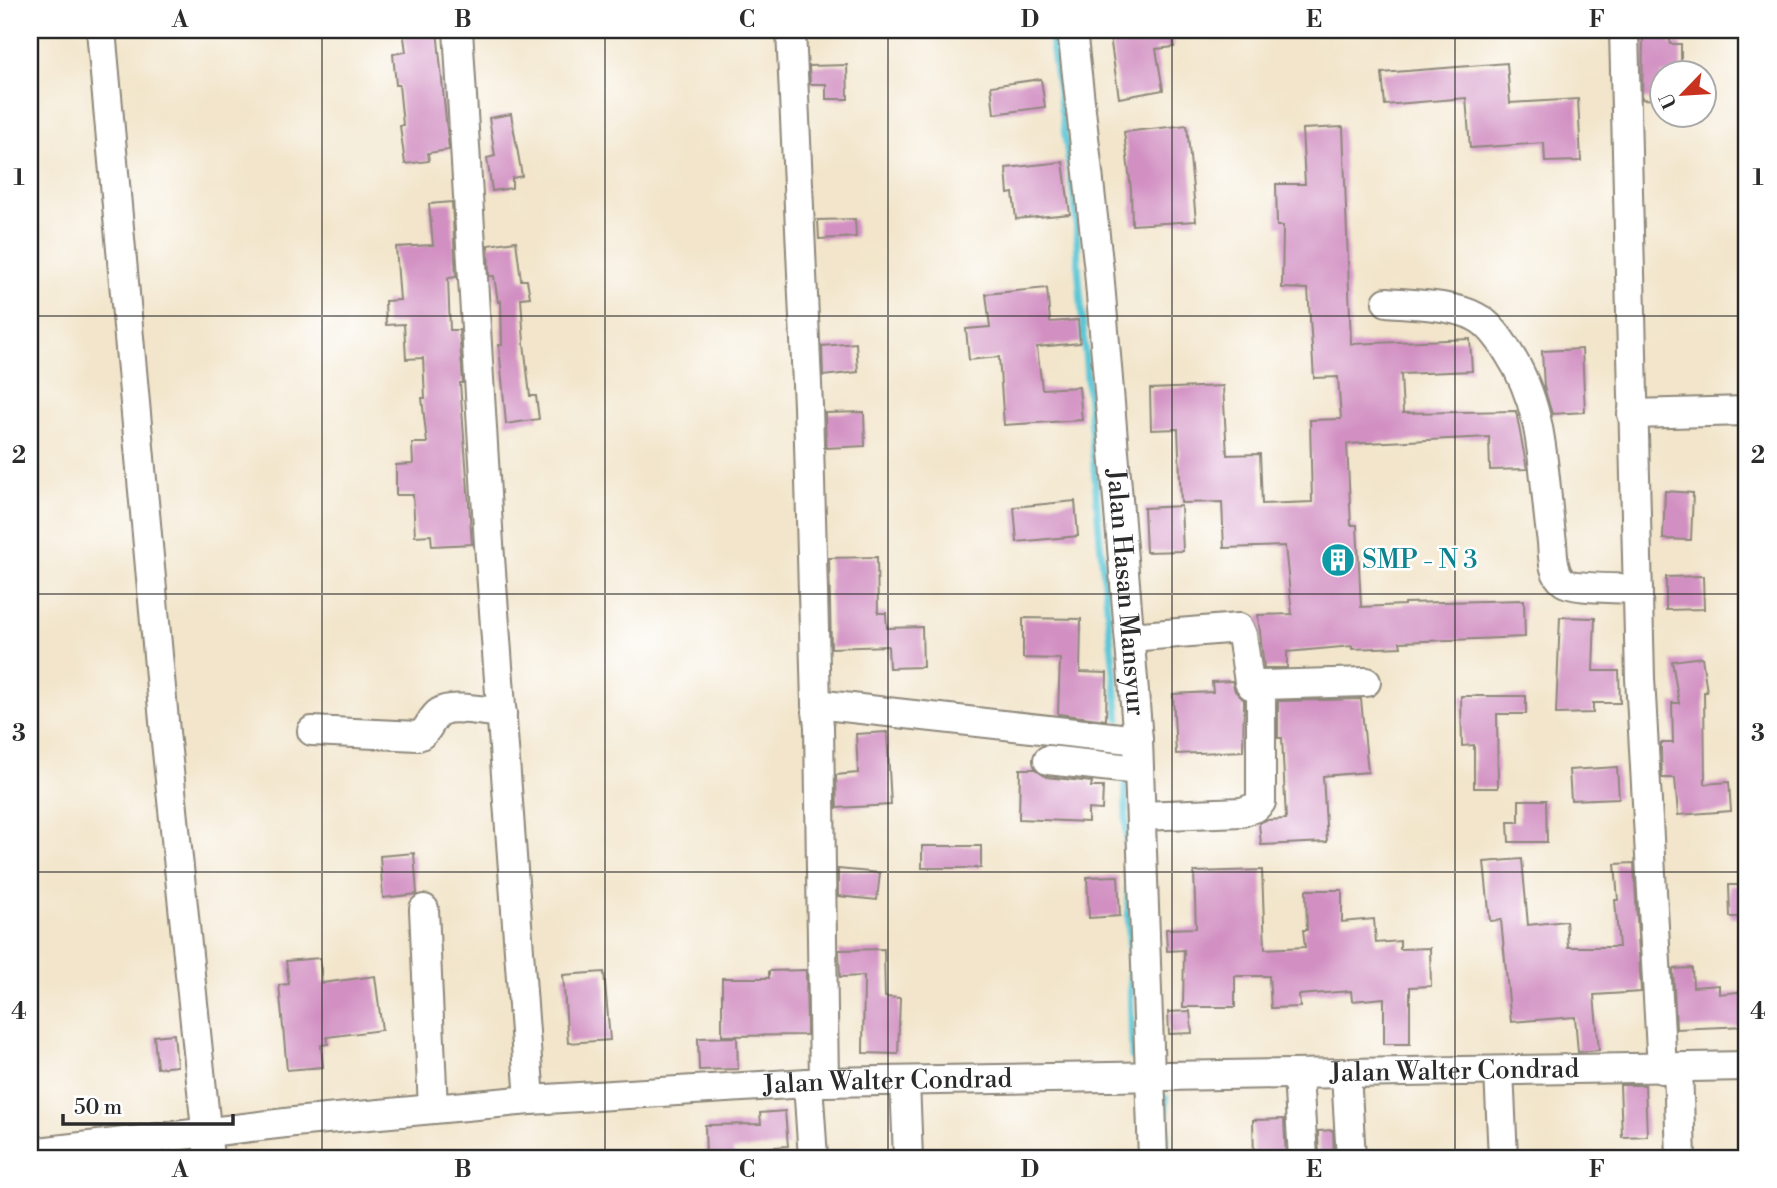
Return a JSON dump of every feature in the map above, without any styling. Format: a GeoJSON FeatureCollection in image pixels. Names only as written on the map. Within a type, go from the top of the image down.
{"type":"FeatureCollection","features":[{"type":"Feature","properties":{"kind":"street"},"geometry":{"type":"LineString","coordinates":[[101,30],[165,732],[208,1146]]}},
{"type":"Feature","properties":{"kind":"street"},"geometry":{"type":"LineString","coordinates":[[458,30],[530,1100]]}},
{"type":"Feature","properties":{"kind":"street"},"geometry":{"type":"LineString","coordinates":[[791,30],[808,406],[816,704],[819,726],[813,1158]]}},
{"type":"Feature","properties":{"kind":"street","name":"Jalan Hasan Mansyur"},"geometry":{"type":"LineString","coordinates":[[1072,30],[1099,271],[1138,740],[1153,1158]]}},
{"type":"Feature","properties":{"kind":"street"},"geometry":{"type":"LineString","coordinates":[[1624,30],[1640,678],[1670,1068],[1681,1158]]}},
{"type":"Feature","properties":{"kind":"street"},"geometry":{"type":"LineString","coordinates":[[1387,302],[1435,306],[1476,316],[1499,336],[1529,390],[1540,427],[1557,574],[1568,584],[1638,589]]}},
{"type":"Feature","properties":{"kind":"street"},"geometry":{"type":"LineString","coordinates":[[1632,414],[1747,411]]}},
{"type":"Feature","properties":{"kind":"street"},"geometry":{"type":"LineString","coordinates":[[1130,637],[1239,628],[1251,685],[1366,682]]}},
{"type":"Feature","properties":{"kind":"street"},"geometry":{"type":"LineString","coordinates":[[1141,816],[1242,812],[1260,804],[1261,685]]}},
{"type":"Feature","properties":{"kind":"street"},"geometry":{"type":"LineString","coordinates":[[816,704],[1138,740]]}},
{"type":"Feature","properties":{"kind":"street"},"geometry":{"type":"LineString","coordinates":[[312,731],[418,736],[423,734],[441,711],[455,708],[502,713]]}},
{"type":"Feature","properties":{"kind":"street"},"geometry":{"type":"LineString","coordinates":[[1048,760],[1139,770]]}},
{"type":"Feature","properties":{"kind":"street"},"geometry":{"type":"LineString","coordinates":[[424,909],[433,1110]]}},
{"type":"Feature","properties":{"kind":"street","name":"Jalan Walter Condrad"},"geometry":{"type":"LineString","coordinates":[[30,1153],[208,1146],[433,1110],[530,1100],[816,1082],[1747,1066]]}},
{"type":"Feature","properties":{"kind":"street"},"geometry":{"type":"LineString","coordinates":[[1499,1071],[1503,1158]]}},
{"type":"Feature","properties":{"kind":"street"},"geometry":{"type":"LineString","coordinates":[[1346,1074],[1351,1158]]}},
{"type":"Feature","properties":{"kind":"street"},"geometry":{"type":"LineString","coordinates":[[1298,1075],[1303,1158]]}},
{"type":"Feature","properties":{"kind":"street"},"geometry":{"type":"LineString","coordinates":[[905,1081],[908,1158]]}},
{"type":"Feature","properties":{"kind":"building"},"geometry":{"type":"Polygon","coordinates":[[[403,30],[437,30],[449,150],[428,153],[429,161],[405,164],[400,126],[403,125],[399,85],[396,85],[393,54],[406,52],[403,30]]]}},
{"type":"Feature","properties":{"kind":"building"},"geometry":{"type":"Polygon","coordinates":[[[1109,30],[1172,30],[1174,47],[1156,49],[1163,90],[1119,98],[1109,30]]]}},
{"type":"Feature","properties":{"kind":"building"},"geometry":{"type":"Polygon","coordinates":[[[1643,30],[1670,30],[1670,44],[1681,44],[1681,60],[1648,60],[1648,99],[1642,99],[1643,30]]]}},
{"type":"Feature","properties":{"kind":"building"},"geometry":{"type":"Polygon","coordinates":[[[1507,63],[1510,103],[1578,99],[1581,161],[1545,162],[1544,143],[1470,148],[1466,98],[1385,105],[1382,73],[1507,63]]]}},
{"type":"Feature","properties":{"kind":"building"},"geometry":{"type":"Polygon","coordinates":[[[847,65],[848,99],[826,99],[826,84],[810,84],[809,66],[847,65]]]}},
{"type":"Feature","properties":{"kind":"building"},"geometry":{"type":"Polygon","coordinates":[[[1041,79],[1045,107],[994,114],[991,86],[1041,79]]]}},
{"type":"Feature","properties":{"kind":"building"},"geometry":{"type":"Polygon","coordinates":[[[511,114],[522,176],[512,178],[512,188],[492,191],[487,158],[495,156],[489,118],[511,114]]]}},
{"type":"Feature","properties":{"kind":"building"},"geometry":{"type":"Polygon","coordinates":[[[1187,125],[1196,221],[1132,225],[1124,132],[1187,125]]]}},
{"type":"Feature","properties":{"kind":"building"},"geometry":{"type":"Polygon","coordinates":[[[1343,127],[1351,344],[1470,339],[1472,371],[1401,374],[1403,413],[1516,411],[1527,469],[1490,470],[1489,437],[1347,444],[1351,525],[1357,525],[1361,607],[1404,603],[1524,600],[1525,637],[1400,642],[1401,647],[1352,649],[1352,646],[1287,652],[1287,668],[1264,668],[1258,615],[1292,614],[1285,546],[1224,548],[1222,502],[1181,503],[1178,429],[1151,430],[1150,389],[1223,386],[1227,455],[1260,454],[1262,504],[1312,502],[1310,420],[1341,419],[1338,377],[1314,378],[1308,289],[1282,288],[1283,226],[1277,226],[1276,184],[1305,184],[1302,129],[1343,127]]]}},
{"type":"Feature","properties":{"kind":"building"},"geometry":{"type":"Polygon","coordinates":[[[1063,162],[1070,214],[1016,219],[1013,193],[1008,194],[1006,168],[1063,162]]]}},
{"type":"Feature","properties":{"kind":"building"},"geometry":{"type":"Polygon","coordinates":[[[452,202],[456,277],[448,278],[450,330],[459,330],[463,383],[460,383],[472,544],[432,546],[431,535],[415,536],[413,495],[396,495],[396,465],[413,464],[412,443],[427,443],[422,398],[425,398],[423,358],[406,359],[404,324],[386,325],[385,301],[400,300],[396,247],[433,245],[429,204],[452,202]]]}},
{"type":"Feature","properties":{"kind":"building"},"geometry":{"type":"Polygon","coordinates":[[[855,219],[856,237],[819,239],[818,220],[855,219]]]}},
{"type":"Feature","properties":{"kind":"building"},"geometry":{"type":"Polygon","coordinates":[[[516,241],[521,280],[527,280],[530,297],[521,298],[524,343],[530,396],[536,396],[539,419],[506,424],[499,345],[502,345],[501,301],[498,302],[494,276],[489,276],[488,245],[516,241]]]}},
{"type":"Feature","properties":{"kind":"building"},"geometry":{"type":"Polygon","coordinates":[[[1047,288],[1050,322],[1078,320],[1080,343],[1037,347],[1042,389],[1079,387],[1082,420],[1004,425],[999,357],[969,360],[966,329],[990,327],[986,294],[1047,288]]]}},
{"type":"Feature","properties":{"kind":"building"},"geometry":{"type":"Polygon","coordinates":[[[856,343],[858,372],[823,376],[822,346],[856,343]]]}},
{"type":"Feature","properties":{"kind":"building"},"geometry":{"type":"Polygon","coordinates":[[[1582,349],[1585,412],[1552,414],[1544,387],[1542,351],[1582,349]]]}},
{"type":"Feature","properties":{"kind":"building"},"geometry":{"type":"Polygon","coordinates":[[[864,412],[865,446],[826,448],[825,413],[864,412]]]}},
{"type":"Feature","properties":{"kind":"building"},"geometry":{"type":"Polygon","coordinates":[[[1665,491],[1693,493],[1691,540],[1663,539],[1665,491]]]}},
{"type":"Feature","properties":{"kind":"building"},"geometry":{"type":"Polygon","coordinates":[[[1075,501],[1078,536],[1017,542],[1014,507],[1075,501]]]}},
{"type":"Feature","properties":{"kind":"building"},"geometry":{"type":"Polygon","coordinates":[[[1181,506],[1183,551],[1146,552],[1144,508],[1181,506]]]}},
{"type":"Feature","properties":{"kind":"building"},"geometry":{"type":"Polygon","coordinates":[[[877,557],[878,613],[886,613],[887,628],[922,627],[923,667],[889,668],[888,646],[831,648],[829,558],[877,557]]]}},
{"type":"Feature","properties":{"kind":"building"},"geometry":{"type":"Polygon","coordinates":[[[1703,576],[1704,609],[1666,610],[1666,577],[1703,576]]]}},
{"type":"Feature","properties":{"kind":"building"},"geometry":{"type":"Polygon","coordinates":[[[1560,617],[1595,618],[1593,671],[1619,671],[1620,703],[1593,703],[1593,713],[1556,714],[1560,617]]]}},
{"type":"Feature","properties":{"kind":"building"},"geometry":{"type":"Polygon","coordinates":[[[1023,618],[1081,619],[1080,672],[1107,673],[1106,720],[1058,714],[1060,659],[1023,658],[1023,618]]]}},
{"type":"Feature","properties":{"kind":"building"},"geometry":{"type":"Polygon","coordinates":[[[1702,657],[1707,692],[1704,692],[1705,784],[1729,782],[1731,811],[1678,815],[1675,778],[1662,778],[1661,743],[1673,743],[1672,703],[1679,703],[1672,661],[1702,657]]]}},
{"type":"Feature","properties":{"kind":"building"},"geometry":{"type":"Polygon","coordinates":[[[1232,681],[1235,691],[1244,700],[1243,751],[1176,754],[1173,694],[1213,692],[1212,682],[1232,681]]]}},
{"type":"Feature","properties":{"kind":"building"},"geometry":{"type":"Polygon","coordinates":[[[1461,696],[1526,696],[1526,714],[1497,714],[1498,788],[1474,788],[1474,745],[1462,746],[1461,696]]]}},
{"type":"Feature","properties":{"kind":"building"},"geometry":{"type":"Polygon","coordinates":[[[1361,699],[1368,772],[1323,776],[1327,842],[1261,845],[1259,823],[1286,819],[1282,738],[1278,738],[1278,701],[1361,699]]]}},
{"type":"Feature","properties":{"kind":"building"},"geometry":{"type":"Polygon","coordinates":[[[887,732],[891,805],[837,808],[836,775],[858,773],[856,734],[887,732]]]}},
{"type":"Feature","properties":{"kind":"building"},"geometry":{"type":"Polygon","coordinates":[[[1617,767],[1619,798],[1571,800],[1569,770],[1617,767]]]}},
{"type":"Feature","properties":{"kind":"building"},"geometry":{"type":"Polygon","coordinates":[[[1020,769],[1035,769],[1046,777],[1092,782],[1091,787],[1103,787],[1102,810],[1088,809],[1088,822],[1019,819],[1020,769]]]}},
{"type":"Feature","properties":{"kind":"building"},"geometry":{"type":"Polygon","coordinates":[[[1519,800],[1546,800],[1547,842],[1509,842],[1508,822],[1519,822],[1519,800]]]}},
{"type":"Feature","properties":{"kind":"building"},"geometry":{"type":"Polygon","coordinates":[[[922,846],[981,846],[981,868],[922,868],[922,846]]]}},
{"type":"Feature","properties":{"kind":"building"},"geometry":{"type":"Polygon","coordinates":[[[414,853],[417,894],[383,898],[380,856],[414,853]]]}},
{"type":"Feature","properties":{"kind":"building"},"geometry":{"type":"Polygon","coordinates":[[[1522,859],[1528,925],[1566,921],[1568,947],[1619,947],[1615,864],[1634,863],[1641,992],[1594,995],[1599,1050],[1578,1052],[1575,1017],[1511,1022],[1501,920],[1490,921],[1484,862],[1522,859]]]}},
{"type":"Feature","properties":{"kind":"building"},"geometry":{"type":"Polygon","coordinates":[[[838,869],[880,873],[877,900],[838,896],[838,869]]]}},
{"type":"Feature","properties":{"kind":"building"},"geometry":{"type":"Polygon","coordinates":[[[1262,870],[1265,949],[1305,947],[1303,930],[1307,930],[1306,890],[1342,890],[1342,922],[1374,919],[1376,943],[1400,941],[1400,949],[1430,948],[1431,986],[1410,987],[1410,1044],[1384,1044],[1384,998],[1352,1001],[1351,991],[1299,995],[1300,1007],[1271,1008],[1269,976],[1235,976],[1235,1007],[1183,1007],[1184,950],[1167,951],[1166,929],[1196,928],[1194,872],[1262,870]]]}},
{"type":"Feature","properties":{"kind":"building"},"geometry":{"type":"Polygon","coordinates":[[[1118,876],[1120,916],[1089,918],[1087,877],[1118,876]]]}},
{"type":"Feature","properties":{"kind":"building"},"geometry":{"type":"Polygon","coordinates":[[[1729,885],[1747,885],[1747,917],[1730,917],[1729,885]]]}},
{"type":"Feature","properties":{"kind":"building"},"geometry":{"type":"Polygon","coordinates":[[[884,949],[885,997],[900,998],[898,1054],[863,1053],[864,976],[840,977],[839,950],[884,949]]]}},
{"type":"Feature","properties":{"kind":"building"},"geometry":{"type":"Polygon","coordinates":[[[320,958],[322,983],[375,976],[382,1030],[327,1037],[328,1044],[321,1045],[323,1067],[287,1070],[279,985],[289,984],[286,961],[320,958]]]}},
{"type":"Feature","properties":{"kind":"building"},"geometry":{"type":"Polygon","coordinates":[[[1692,968],[1693,987],[1719,985],[1719,994],[1747,991],[1747,1026],[1676,1029],[1673,969],[1692,968]]]}},
{"type":"Feature","properties":{"kind":"building"},"geometry":{"type":"Polygon","coordinates":[[[806,970],[807,1035],[722,1036],[722,978],[769,978],[769,971],[806,970]]]}},
{"type":"Feature","properties":{"kind":"building"},"geometry":{"type":"Polygon","coordinates":[[[604,972],[610,1040],[568,1043],[563,975],[604,972]]]}},
{"type":"Feature","properties":{"kind":"building"},"geometry":{"type":"Polygon","coordinates":[[[1190,1011],[1192,1033],[1169,1034],[1168,1012],[1190,1011]]]}},
{"type":"Feature","properties":{"kind":"building"},"geometry":{"type":"Polygon","coordinates":[[[174,1034],[177,1066],[157,1068],[154,1036],[174,1034]]]}},
{"type":"Feature","properties":{"kind":"building"},"geometry":{"type":"Polygon","coordinates":[[[737,1037],[738,1069],[699,1070],[698,1038],[737,1037]]]}},
{"type":"Feature","properties":{"kind":"building"},"geometry":{"type":"Polygon","coordinates":[[[1620,1085],[1645,1085],[1647,1136],[1622,1137],[1620,1085]]]}},
{"type":"Feature","properties":{"kind":"building"},"geometry":{"type":"Polygon","coordinates":[[[785,1111],[788,1146],[733,1150],[734,1158],[706,1158],[705,1125],[761,1124],[760,1113],[785,1111]]]}},
{"type":"Feature","properties":{"kind":"building"},"geometry":{"type":"Polygon","coordinates":[[[1284,1119],[1286,1157],[1254,1158],[1253,1120],[1284,1119]]]}},
{"type":"Feature","properties":{"kind":"building"},"geometry":{"type":"Polygon","coordinates":[[[1333,1130],[1334,1158],[1319,1158],[1318,1131],[1333,1130]]]}},
{"type":"Feature","properties":{"kind":"waterway"},"geometry":{"type":"LineString","coordinates":[[1050,30],[1076,213],[1100,541],[1119,719]]}},
{"type":"Feature","properties":{"kind":"waterway"},"geometry":{"type":"LineString","coordinates":[[1125,775],[1132,1057]]}},
{"type":"Feature","properties":{"kind":"waterway"},"geometry":{"type":"LineString","coordinates":[[1166,1098],[1166,1144]]}},
{"type":"Feature","properties":{"kind":"place","name":"SMP - N 3"},"geometry":{"type":"Point","coordinates":[1338,560]}}]}
